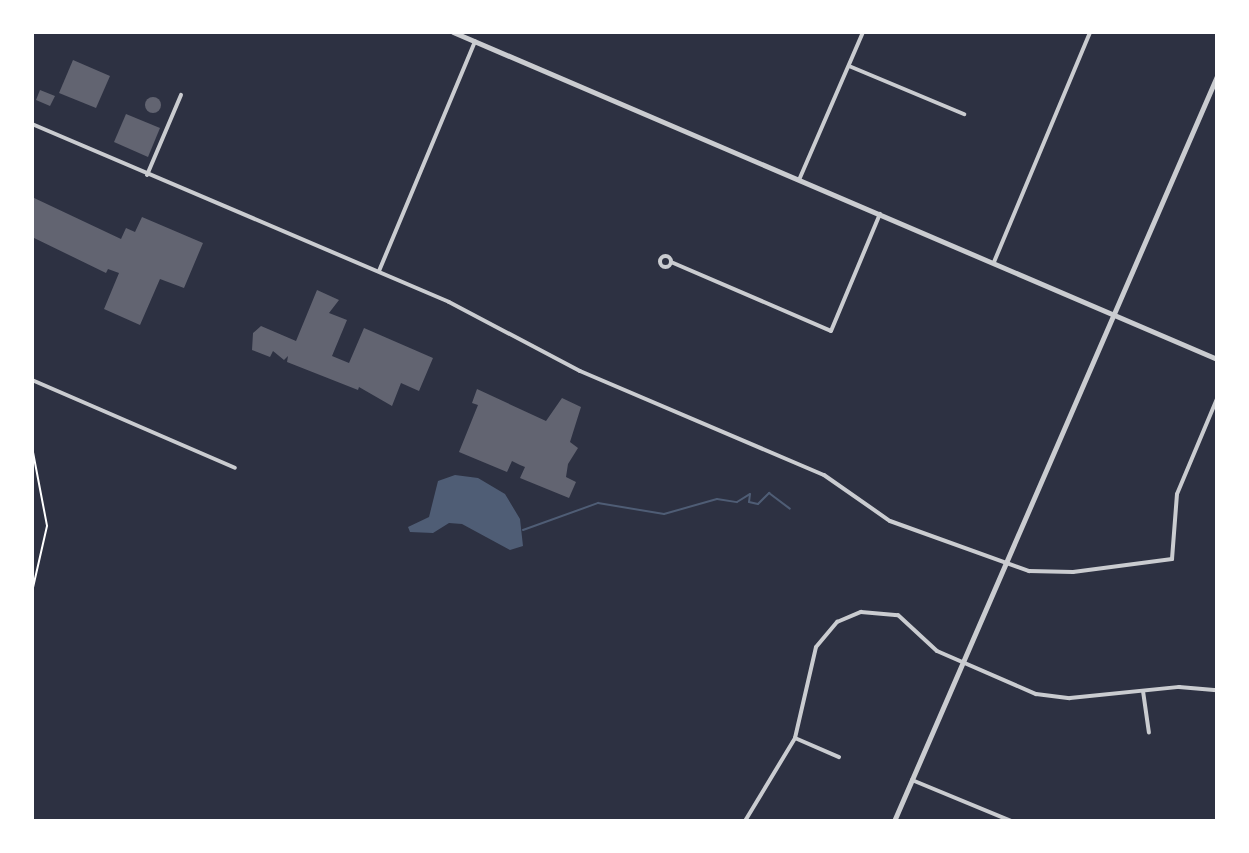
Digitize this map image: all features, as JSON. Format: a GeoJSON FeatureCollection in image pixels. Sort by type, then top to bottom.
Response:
{"type":"FeatureCollection","features":[{"type":"Feature","properties":{"kind":"street"},"geometry":{"type":"LineString","coordinates":[[453,32],[1217,359]]}},
{"type":"Feature","properties":{"kind":"street"},"geometry":{"type":"LineString","coordinates":[[799,180],[863,32]]}},
{"type":"Feature","properties":{"kind":"street"},"geometry":{"type":"LineString","coordinates":[[994,262],[1089,32]]}},
{"type":"Feature","properties":{"kind":"street"},"geometry":{"type":"LineString","coordinates":[[379,271],[475,41]]}},
{"type":"Feature","properties":{"kind":"street"},"geometry":{"type":"LineString","coordinates":[[849,66],[964,114]]}},
{"type":"Feature","properties":{"kind":"street"},"geometry":{"type":"LineString","coordinates":[[894,821],[1110,314],[1217,76]]}},
{"type":"Feature","properties":{"kind":"street"},"geometry":{"type":"LineString","coordinates":[[147,175],[181,95]]}},
{"type":"Feature","properties":{"kind":"street"},"geometry":{"type":"LineString","coordinates":[[32,124],[379,271],[580,371],[824,475],[890,521],[1004,565],[1073,572],[1172,559],[1177,494],[1217,399]]}},
{"type":"Feature","properties":{"kind":"street"},"geometry":{"type":"LineString","coordinates":[[671,262],[831,331],[880,214]]}},
{"type":"Feature","properties":{"kind":"street"},"geometry":{"type":"LineString","coordinates":[[32,380],[235,468]]}},
{"type":"Feature","properties":{"kind":"street"},"geometry":{"type":"LineString","coordinates":[[745,821],[795,738],[816,647],[845,617],[870,610],[898,615],[937,651],[961,664],[1054,698],[1143,691],[1217,690]]}},
{"type":"Feature","properties":{"kind":"street"},"geometry":{"type":"LineString","coordinates":[[1143,691],[1149,733]]}},
{"type":"Feature","properties":{"kind":"street"},"geometry":{"type":"LineString","coordinates":[[795,738],[839,757]]}},
{"type":"Feature","properties":{"kind":"street"},"geometry":{"type":"LineString","coordinates":[[912,780],[1011,821]]}},
{"type":"Feature","properties":{"kind":"path"},"geometry":{"type":"LineString","coordinates":[[32,447],[47,526],[32,592]]}},
{"type":"Feature","properties":{"kind":"water"},"geometry":{"type":"Polygon","coordinates":[[[455,475],[478,478],[505,494],[520,519],[523,546],[510,550],[462,524],[449,523],[433,533],[410,532],[408,527],[429,517],[438,481],[455,475]]]}},
{"type":"Feature","properties":{"kind":"building"},"geometry":{"type":"Polygon","coordinates":[[[73,60],[110,76],[96,108],[59,93],[73,60]]]}},
{"type":"Feature","properties":{"kind":"building"},"geometry":{"type":"Polygon","coordinates":[[[40,90],[55,96],[50,106],[36,100],[40,90]]]}},
{"type":"Feature","properties":{"kind":"building"},"geometry":{"type":"Polygon","coordinates":[[[150,97],[156,97],[161,105],[159,111],[150,113],[145,108],[145,102],[150,97]]]}},
{"type":"Feature","properties":{"kind":"building"},"geometry":{"type":"Polygon","coordinates":[[[126,114],[160,128],[148,157],[114,142],[126,114]]]}},
{"type":"Feature","properties":{"kind":"building"},"geometry":{"type":"Polygon","coordinates":[[[32,197],[121,239],[126,228],[135,232],[142,217],[203,243],[184,288],[160,279],[140,325],[104,309],[119,273],[108,269],[106,273],[32,237],[32,197]]]}},
{"type":"Feature","properties":{"kind":"building"},"geometry":{"type":"Polygon","coordinates":[[[317,290],[339,300],[329,313],[347,320],[332,356],[349,363],[364,328],[433,358],[419,391],[401,383],[392,406],[359,387],[358,390],[287,362],[288,356],[284,360],[273,351],[270,357],[252,350],[253,333],[261,326],[296,341],[317,290]]]}},
{"type":"Feature","properties":{"kind":"building"},"geometry":{"type":"Polygon","coordinates":[[[477,389],[546,421],[562,398],[581,407],[570,442],[578,448],[568,464],[566,477],[576,482],[569,498],[520,478],[525,467],[512,461],[507,472],[459,452],[478,405],[472,403],[477,389]]]}},
{"type":"Feature","properties":{"kind":"waterway"},"geometry":{"type":"LineString","coordinates":[[523,530],[598,503],[664,514],[717,499],[737,502],[750,494],[749,502],[758,504],[769,493],[790,509]]}}]}
